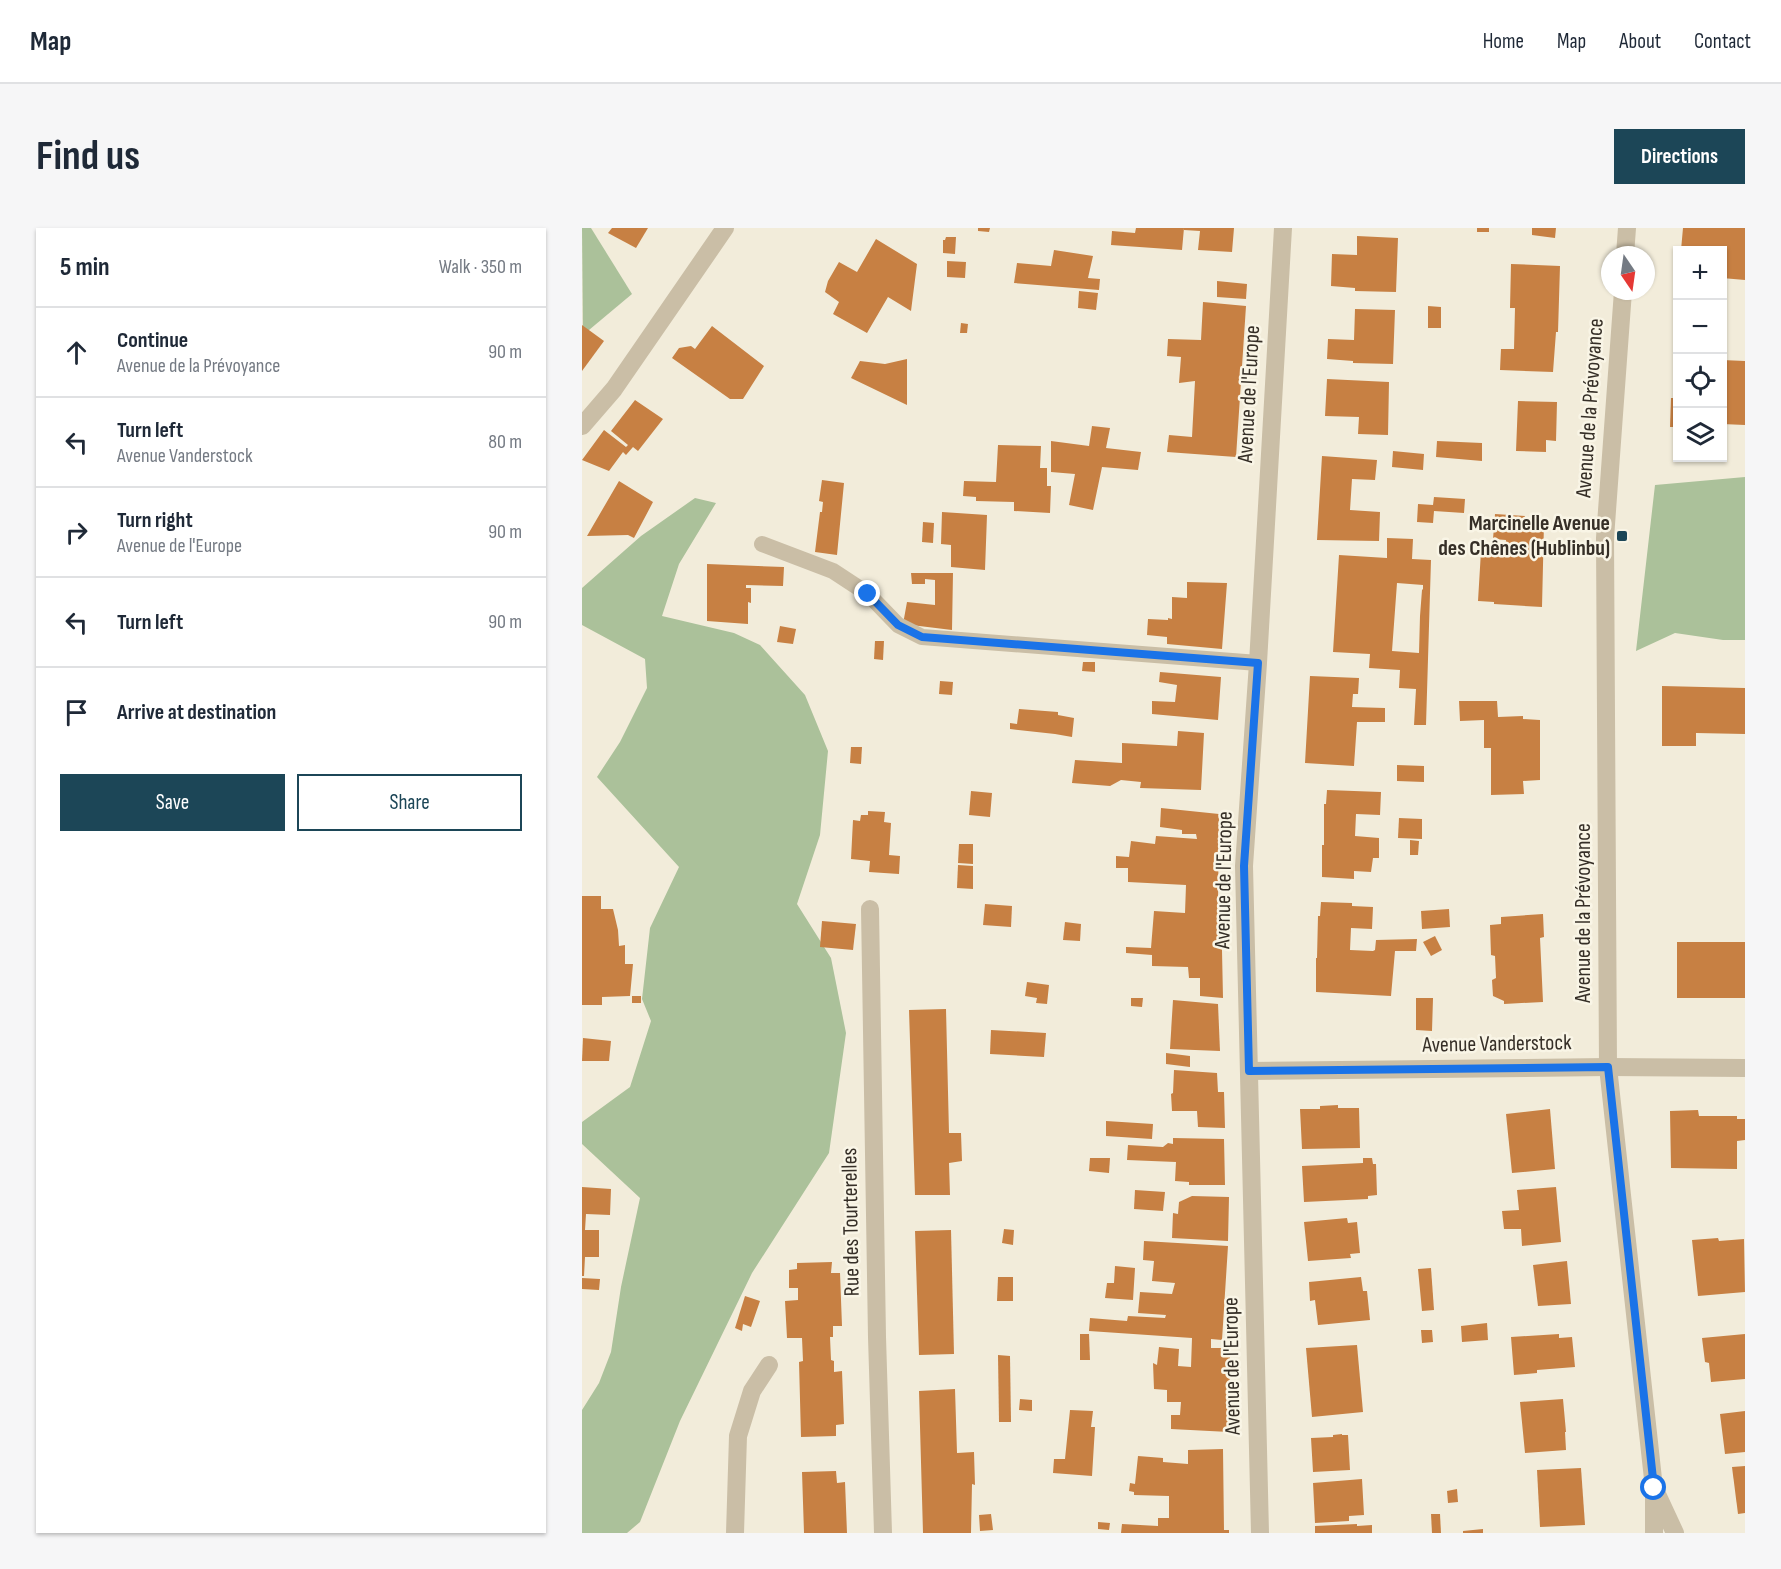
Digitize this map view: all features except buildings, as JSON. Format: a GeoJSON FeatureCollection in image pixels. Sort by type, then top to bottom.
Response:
{"type":"FeatureCollection","features":[{"type":"Feature","properties":{"kind":"street"},"geometry":{"type":"LineString","coordinates":[[582,426],[614,389],[725,228]]}},
{"type":"Feature","properties":{"kind":"street","name":"Avenue de l'Europe"},"geometry":{"type":"LineString","coordinates":[[1260,1533],[1244,866],[1283,228]]}},
{"type":"Feature","properties":{"kind":"street"},"geometry":{"type":"LineString","coordinates":[[1626,246],[1627,228]]}},
{"type":"Feature","properties":{"kind":"street","name":"Avenue de la Prévoyance"},"geometry":{"type":"LineString","coordinates":[[1622,300],[1605,538],[1608,1067],[1654,1488],[1654,1533]]}},
{"type":"Feature","properties":{"kind":"street","name":"Rue des Tourterelles"},"geometry":{"type":"LineString","coordinates":[[870,909],[883,1533]]}},
{"type":"Feature","properties":{"kind":"street","name":"Avenue Vanderstock"},"geometry":{"type":"LineString","coordinates":[[1249,1071],[1608,1067],[1745,1068]]}},
{"type":"Feature","properties":{"kind":"street"},"geometry":{"type":"LineString","coordinates":[[735,1533],[738,1436],[752,1390],[769,1365]]}},
{"type":"Feature","properties":{"kind":"street"},"geometry":{"type":"LineString","coordinates":[[1654,1488],[1675,1533]]}},
{"type":"Feature","properties":{"kind":"lane"},"geometry":{"type":"LineString","coordinates":[[762,544],[833,571],[868,594],[898,625],[922,637],[1258,663]]}},
{"type":"Feature","properties":{"kind":"green space"},"geometry":{"type":"Polygon","coordinates":[[[582,228],[591,228],[632,294],[583,335],[582,228]]]}},
{"type":"Feature","properties":{"kind":"green space"},"geometry":{"type":"Polygon","coordinates":[[[1745,477],[1745,640],[1723,640],[1675,633],[1636,651],[1655,485],[1745,477]]]}},
{"type":"Feature","properties":{"kind":"green space"},"geometry":{"type":"Polygon","coordinates":[[[695,498],[716,503],[679,564],[662,616],[734,633],[760,645],[805,695],[828,751],[820,835],[797,904],[831,958],[846,1033],[829,1153],[752,1273],[680,1421],[640,1522],[627,1533],[582,1533],[582,1410],[599,1383],[611,1352],[621,1287],[640,1198],[582,1144],[582,1122],[630,1087],[651,1021],[642,999],[650,928],[679,867],[597,777],[620,742],[647,688],[645,659],[582,625],[582,588],[641,536],[695,498]]]}},
{"type":"Feature","properties":{"kind":"place","name":"Marcinelle Avenue des Chênes (Hublinbu)"},"geometry":{"type":"Point","coordinates":[1622,536]}},
{"type":"Feature","properties":{"kind":"route"},"geometry":{"type":"LineString","coordinates":[[868,594],[898,625],[922,637],[1258,663],[1244,866],[1249,1071],[1608,1067],[1654,1488]]}}]}
